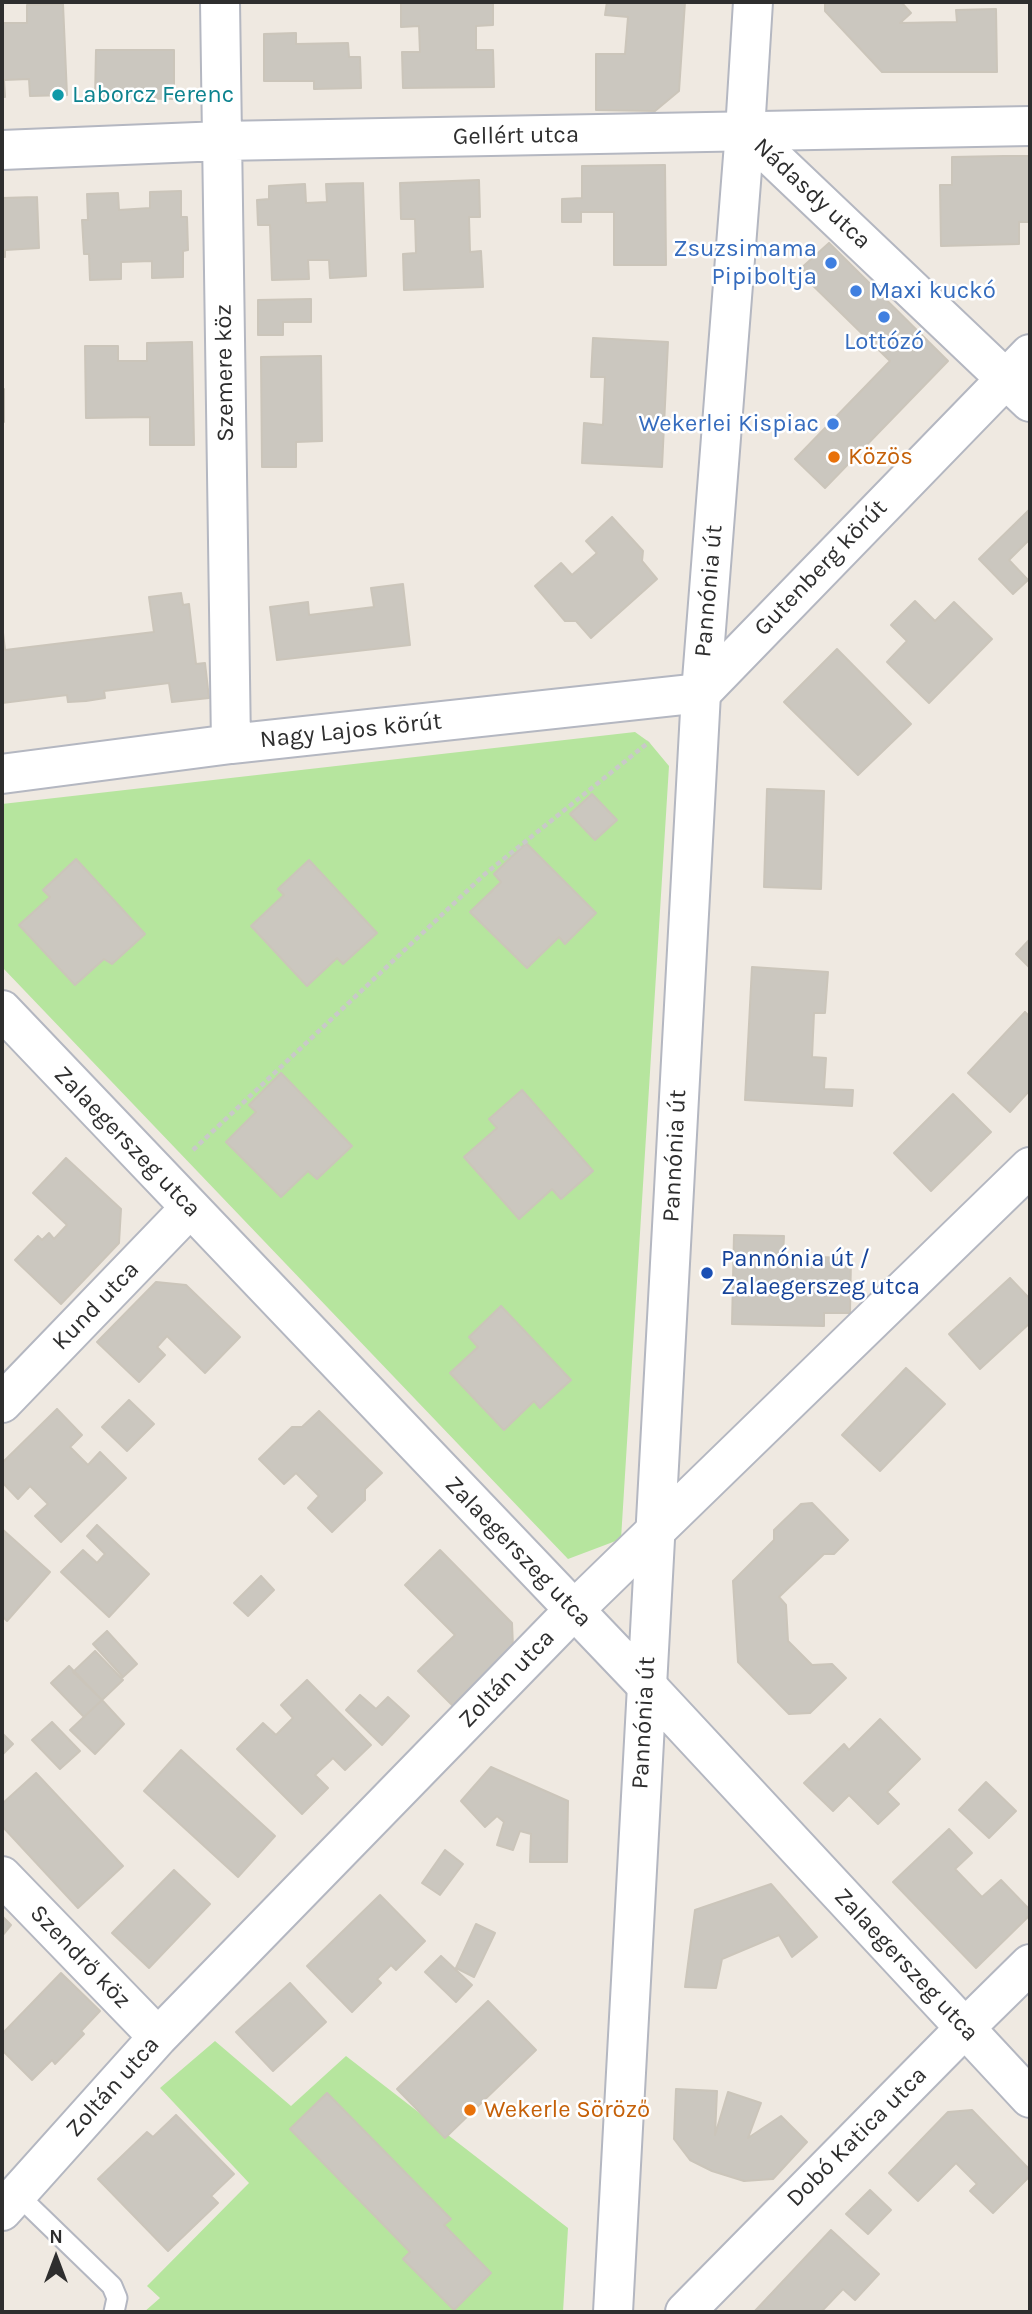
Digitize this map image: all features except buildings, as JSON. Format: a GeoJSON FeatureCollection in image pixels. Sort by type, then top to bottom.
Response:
{"type":"FeatureCollection","features":[{"type":"Feature","properties":{"kind":"street","name":"Szemere köz"},"geometry":{"type":"LineString","coordinates":[[220,2],[231,744]]}},
{"type":"Feature","properties":{"kind":"street","name":"Pannónia út"},"geometry":{"type":"LineString","coordinates":[[613,2312],[701,692],[753,2]]}},
{"type":"Feature","properties":{"kind":"street","name":"Gellért utca"},"geometry":{"type":"LineString","coordinates":[[2,150],[221,141],[1030,126]]}},
{"type":"Feature","properties":{"kind":"street","name":"Nádasdy utca"},"geometry":{"type":"LineString","coordinates":[[745,131],[1022,378]]}},
{"type":"Feature","properties":{"kind":"street","name":"Gutenberg körút"},"geometry":{"type":"LineString","coordinates":[[701,692],[1022,378]]}},
{"type":"Feature","properties":{"kind":"street","name":"Nagy Lajos körút"},"geometry":{"type":"LineString","coordinates":[[2,774],[231,744],[701,692]]}},
{"type":"Feature","properties":{"kind":"street","name":"Zalaegerszeg utca"},"geometry":{"type":"LineString","coordinates":[[2,1010],[647,1686],[1030,2098]]}},
{"type":"Feature","properties":{"kind":"street","name":"Zoltán utca"},"geometry":{"type":"LineString","coordinates":[[9,2202],[158,2037],[574,1610],[654,1531],[1024,1186]]}},
{"type":"Feature","properties":{"kind":"street","name":"Kund utca"},"geometry":{"type":"LineString","coordinates":[[2,1403],[190,1208]]}},
{"type":"Feature","properties":{"kind":"street","name":"Szendrő köz"},"geometry":{"type":"LineString","coordinates":[[2,1876],[158,2037]]}},
{"type":"Feature","properties":{"kind":"street","name":"Dobó Katica utca"},"geometry":{"type":"LineString","coordinates":[[685,2312],[1030,1964]]}},
{"type":"Feature","properties":{"kind":"lane"},"geometry":{"type":"LineString","coordinates":[[9,2202],[112,2286],[117,2298],[114,2312]]}},
{"type":"Feature","properties":{"kind":"path"},"geometry":{"type":"LineString","coordinates":[[193,1150],[485,874],[649,742]]}},
{"type":"Feature","properties":{"kind":"green space"},"geometry":{"type":"Polygon","coordinates":[[[635,732],[649,742],[669,766],[621,1539],[568,1559],[2,967],[2,804],[635,732]]]}},
{"type":"Feature","properties":{"kind":"green space"},"geometry":{"type":"Polygon","coordinates":[[[215,2041],[291,2106],[346,2056],[568,2228],[563,2312],[144,2312],[160,2298],[147,2286],[249,2183],[160,2088],[215,2041]]]}},
{"type":"Feature","properties":{"kind":"place","name":"Laborcz Ferenc"},"geometry":{"type":"Point","coordinates":[58,95]}},
{"type":"Feature","properties":{"kind":"place","name":"Zsuzsimama Pipiboltja"},"geometry":{"type":"Point","coordinates":[831,263]}},
{"type":"Feature","properties":{"kind":"place","name":"Maxi kuckó"},"geometry":{"type":"Point","coordinates":[856,291]}},
{"type":"Feature","properties":{"kind":"place","name":"Lottózó"},"geometry":{"type":"Point","coordinates":[884,317]}},
{"type":"Feature","properties":{"kind":"place","name":"Wekerlei Kispiac"},"geometry":{"type":"Point","coordinates":[833,424]}},
{"type":"Feature","properties":{"kind":"place","name":"Közös"},"geometry":{"type":"Point","coordinates":[834,457]}},
{"type":"Feature","properties":{"kind":"place","name":"Pannónia út / Zalaegerszeg utca"},"geometry":{"type":"Point","coordinates":[707,1273]}},
{"type":"Feature","properties":{"kind":"place","name":"Wekerle Söröző"},"geometry":{"type":"Point","coordinates":[470,2110]}}]}
